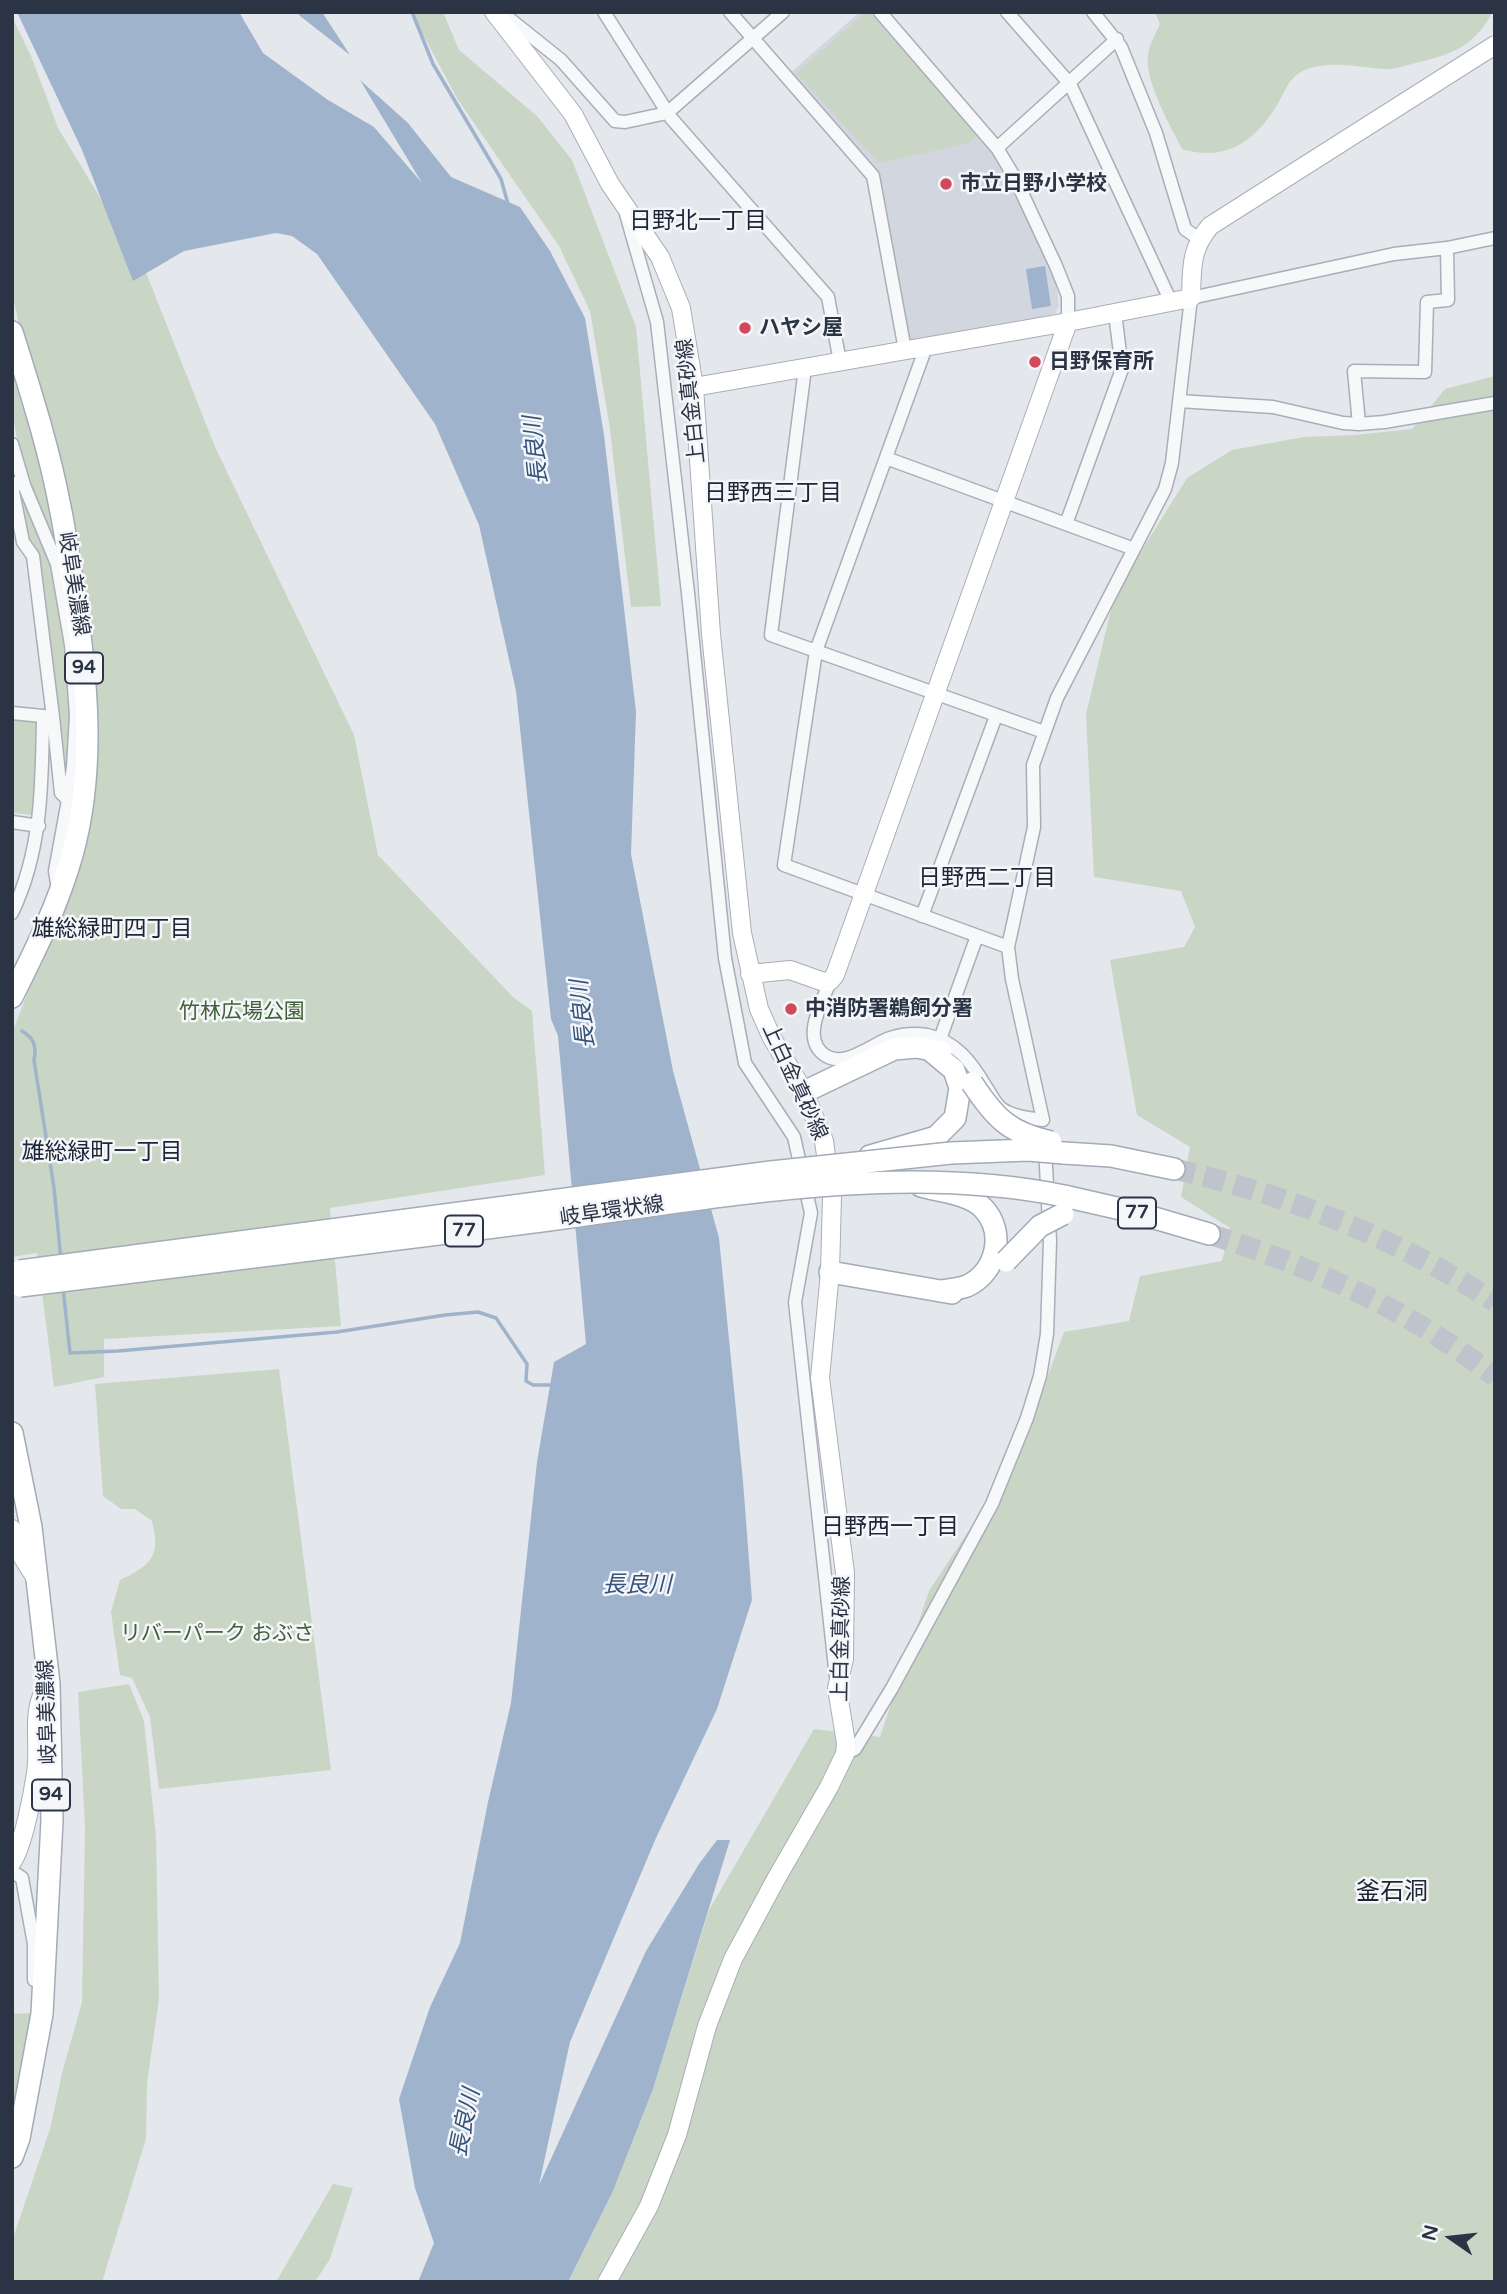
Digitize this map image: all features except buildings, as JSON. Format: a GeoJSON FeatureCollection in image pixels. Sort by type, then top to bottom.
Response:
{"type":"FeatureCollection","features":[{"type":"Feature","properties":{"kind":"main road","name":"上白金真砂線"},"geometry":{"type":"LineString","coordinates":[[495,12],[573,114],[610,184],[660,257],[681,309],[694,387],[711,634],[742,933],[759,1009],[772,1038],[804,1092],[824,1141],[832,1196],[830,1272],[820,1378],[845,1573],[844,1659],[837,1688],[846,1743],[845,1754]]}},
{"type":"Feature","properties":{"kind":"main road"},"geometry":{"type":"LineString","coordinates":[[694,387],[1191,298],[1193,261],[1199,239],[1210,226],[1495,45]]}},
{"type":"Feature","properties":{"kind":"main road"},"geometry":{"type":"LineString","coordinates":[[750,974],[790,970],[824,982],[830,981],[835,975],[1068,322]]}},
{"type":"Feature","properties":{"kind":"main road","name":"岐阜美濃線"},"geometry":{"type":"LineString","coordinates":[[12,332],[37,411],[60,506],[83,648],[87,716],[82,809],[73,854],[59,896],[12,997]]}},
{"type":"Feature","properties":{"kind":"main road","name":"77"},"geometry":{"type":"LineString","coordinates":[[804,1092],[894,1049],[935,1045],[958,1065],[966,1086],[1007,1126],[1063,1149]]}},
{"type":"Feature","properties":{"kind":"main road","name":"77"},"geometry":{"type":"LineString","coordinates":[[838,1164],[936,1137],[955,1118],[966,1086]]}},
{"type":"Feature","properties":{"kind":"main road","name":"岐阜環状線"},"geometry":{"type":"LineString","coordinates":[[16,1279],[838,1164],[991,1151],[1063,1149],[1174,1169]]}},
{"type":"Feature","properties":{"kind":"main road","name":"77"},"geometry":{"type":"LineString","coordinates":[[908,1182],[967,1197],[982,1208],[992,1221],[1000,1259]]}},
{"type":"Feature","properties":{"kind":"main road","name":"岐阜環状線"},"geometry":{"type":"LineString","coordinates":[[16,1279],[364,1244],[775,1190],[908,1182],[982,1185],[1035,1191],[1063,1205],[1135,1212],[1199,1231]]}},
{"type":"Feature","properties":{"kind":"main road"},"geometry":{"type":"LineString","coordinates":[[830,1272],[967,1294],[981,1288],[1000,1259],[1063,1205]]}},
{"type":"Feature","properties":{"kind":"main road","name":"岐阜美濃線"},"geometry":{"type":"LineString","coordinates":[[12,1433],[31,1527],[50,1684],[52,1821],[42,2014],[19,2138],[12,2157]]}},
{"type":"Feature","properties":{"kind":"main road"},"geometry":{"type":"LineString","coordinates":[[12,1529],[23,1558],[38,1583]]}},
{"type":"Feature","properties":{"kind":"main road"},"geometry":{"type":"LineString","coordinates":[[12,1862],[18,1850],[36,1773],[38,1703],[50,1684]]}},
{"type":"Feature","properties":{"kind":"main road"},"geometry":{"type":"LineString","coordinates":[[607,2282],[649,2206],[659,2182],[677,2135],[707,2026],[733,1959],[845,1754]]}},
{"type":"Feature","properties":{"kind":"street"},"geometry":{"type":"LineString","coordinates":[[500,12],[561,60],[615,121],[625,122],[667,113],[783,12]]}},
{"type":"Feature","properties":{"kind":"street"},"geometry":{"type":"LineString","coordinates":[[604,12],[667,113],[828,296],[840,362]]}},
{"type":"Feature","properties":{"kind":"street"},"geometry":{"type":"LineString","coordinates":[[730,12],[873,176],[905,350]]}},
{"type":"Feature","properties":{"kind":"street"},"geometry":{"type":"LineString","coordinates":[[880,12],[997,148],[1016,178],[1068,296],[1068,322]]}},
{"type":"Feature","properties":{"kind":"street"},"geometry":{"type":"LineString","coordinates":[[1007,12],[1070,83],[1171,302]]}},
{"type":"Feature","properties":{"kind":"street"},"geometry":{"type":"LineString","coordinates":[[1093,12],[1117,39],[1156,133],[1185,229],[1199,239]]}},
{"type":"Feature","properties":{"kind":"street"},"geometry":{"type":"LineString","coordinates":[[997,148],[1117,39]]}},
{"type":"Feature","properties":{"kind":"street"},"geometry":{"type":"LineString","coordinates":[[621,198],[657,322],[725,958],[742,1050],[745,1063],[794,1137],[811,1213],[795,1302],[837,1688]]}},
{"type":"Feature","properties":{"kind":"street"},"geometry":{"type":"LineString","coordinates":[[845,1754],[855,1748],[899,1676],[992,1504],[1027,1418],[1040,1376],[1047,1334],[1050,1241],[1043,1120],[1012,979],[1008,947],[1034,827],[1033,765],[1057,698],[1165,489],[1172,463],[1191,298],[1394,254],[1447,248],[1495,238]]}},
{"type":"Feature","properties":{"kind":"street"},"geometry":{"type":"LineString","coordinates":[[1359,424],[1354,371],[1425,372],[1427,302],[1448,300],[1447,248]]}},
{"type":"Feature","properties":{"kind":"street"},"geometry":{"type":"LineString","coordinates":[[1066,524],[1122,369],[1115,313]]}},
{"type":"Feature","properties":{"kind":"street"},"geometry":{"type":"LineString","coordinates":[[926,347],[816,651],[784,865],[1008,947]]}},
{"type":"Feature","properties":{"kind":"street"},"geometry":{"type":"LineString","coordinates":[[805,368],[771,635],[1044,732]]}},
{"type":"Feature","properties":{"kind":"street"},"geometry":{"type":"LineString","coordinates":[[1179,401],[1273,407],[1343,423],[1359,424],[1495,403]]}},
{"type":"Feature","properties":{"kind":"street"},"geometry":{"type":"LineString","coordinates":[[12,444],[23,541],[33,556],[48,717],[61,793],[68,800]]}},
{"type":"Feature","properties":{"kind":"street"},"geometry":{"type":"LineString","coordinates":[[886,458],[1134,549]]}},
{"type":"Feature","properties":{"kind":"street"},"geometry":{"type":"LineString","coordinates":[[16,485],[57,564],[71,645],[76,716],[73,767],[55,871],[59,896]]}},
{"type":"Feature","properties":{"kind":"street"},"geometry":{"type":"LineString","coordinates":[[12,713],[48,717]]}},
{"type":"Feature","properties":{"kind":"street"},"geometry":{"type":"LineString","coordinates":[[922,916],[996,716]]}},
{"type":"Feature","properties":{"kind":"street"},"geometry":{"type":"LineString","coordinates":[[12,913],[26,876],[39,826],[48,717]]}},
{"type":"Feature","properties":{"kind":"street"},"geometry":{"type":"LineString","coordinates":[[12,822],[39,826]]}},
{"type":"Feature","properties":{"kind":"street"},"geometry":{"type":"LineString","coordinates":[[935,1045],[977,936]]}},
{"type":"Feature","properties":{"kind":"street"},"geometry":{"type":"LineString","coordinates":[[830,981],[812,1033],[815,1045],[823,1055],[837,1060],[850,1057],[889,1038],[908,1034],[966,1057],[999,1107],[1012,1114],[1043,1120]]}},
{"type":"Feature","properties":{"kind":"street"},"geometry":{"type":"LineString","coordinates":[[12,1871],[22,1878],[34,1944],[34,2000],[42,2014]]}},
{"type":"Feature","properties":{"kind":"shaded area","name":"市立日野小学校"},"geometry":{"type":"Polygon","coordinates":[[[860,12],[876,12],[991,146],[1019,194],[1056,282],[1059,306],[1055,314],[912,342],[908,339],[878,173],[790,73],[860,12]]]}},
{"type":"Feature","properties":{"kind":"green space"},"geometry":{"type":"Polygon","coordinates":[[[411,12],[443,12],[459,50],[537,116],[572,160],[636,327],[661,606],[631,607],[609,422],[590,311],[559,246],[458,100],[411,12]]]}},
{"type":"Feature","properties":{"kind":"green space"},"geometry":{"type":"Polygon","coordinates":[[[869,12],[977,135],[969,143],[879,163],[796,73],[869,12]]]}},
{"type":"Feature","properties":{"kind":"green space"},"geometry":{"type":"Polygon","coordinates":[[[1155,12],[1493,12],[1469,41],[1441,56],[1392,69],[1329,65],[1303,71],[1292,79],[1258,131],[1236,146],[1211,153],[1182,149],[1154,90],[1148,55],[1160,24],[1155,12]]]}},
{"type":"Feature","properties":{"kind":"green space","name":"竹林広場公園"},"geometry":{"type":"Polygon","coordinates":[[[12,17],[31,56],[58,128],[147,275],[215,447],[354,735],[378,855],[513,997],[532,1011],[545,1175],[330,1208],[341,1326],[104,1339],[104,1377],[54,1387],[37,1253],[12,1257],[12,1033],[70,884],[95,793],[90,654],[12,292],[12,17]]]}},
{"type":"Feature","properties":{"kind":"green space"},"geometry":{"type":"Polygon","coordinates":[[[12,372],[53,506],[76,648],[66,769],[29,542],[15,479],[25,467],[14,420],[12,372]]]}},
{"type":"Feature","properties":{"kind":"green space"},"geometry":{"type":"Polygon","coordinates":[[[1495,376],[1495,2282],[568,2282],[613,2191],[653,2089],[709,1910],[814,1729],[880,1737],[929,1591],[1018,1456],[1064,1332],[1129,1321],[1140,1276],[1222,1261],[1230,1228],[1181,1197],[1190,1147],[1137,1115],[1110,960],[1184,947],[1195,927],[1181,891],[1094,877],[1086,714],[1115,593],[1187,478],[1232,450],[1304,437],[1412,429],[1445,389],[1495,376]]]}},
{"type":"Feature","properties":{"kind":"green space"},"geometry":{"type":"Polygon","coordinates":[[[12,718],[38,721],[34,815],[12,813],[12,718]]]}},
{"type":"Feature","properties":{"kind":"green space","name":"リバーパーク おぶさ"},"geometry":{"type":"Polygon","coordinates":[[[279,1369],[331,1770],[159,1789],[150,1717],[132,1678],[120,1675],[111,1612],[120,1580],[139,1570],[151,1558],[154,1552],[154,1533],[152,1521],[135,1509],[121,1509],[103,1496],[95,1384],[279,1369]]]}},
{"type":"Feature","properties":{"kind":"green space"},"geometry":{"type":"Polygon","coordinates":[[[129,1684],[144,1721],[156,1837],[159,1999],[147,2083],[146,2139],[102,2282],[12,2282],[12,2241],[50,2129],[82,2002],[85,1827],[78,1692],[129,1684]]]}},
{"type":"Feature","properties":{"kind":"green space"},"geometry":{"type":"Polygon","coordinates":[[[31,2013],[30,2049],[12,2121],[12,2014],[31,2013]]]}},
{"type":"Feature","properties":{"kind":"green space"},"geometry":{"type":"Polygon","coordinates":[[[333,2184],[353,2188],[330,2259],[315,2282],[276,2282],[333,2184]]]}},
{"type":"Feature","properties":{"kind":"water","name":"長良川"},"geometry":{"type":"Polygon","coordinates":[[[17,12],[239,12],[263,53],[328,100],[374,127],[422,183],[360,80],[408,123],[451,177],[520,207],[550,251],[585,318],[604,435],[636,712],[631,854],[673,1071],[719,1238],[752,1600],[717,1709],[656,1838],[570,2042],[539,2185],[646,1951],[699,1864],[717,1840],[730,1840],[653,2089],[613,2191],[568,2282],[418,2282],[434,2243],[415,2188],[399,2099],[430,2007],[460,1943],[511,1703],[537,1462],[554,1362],[586,1344],[558,1036],[551,1019],[516,691],[479,525],[435,424],[317,254],[292,236],[276,233],[184,251],[133,281],[82,150],[17,12]]]}},
{"type":"Feature","properties":{"kind":"water"},"geometry":{"type":"Polygon","coordinates":[[[297,12],[322,12],[350,55],[300,16],[297,12]]]}},
{"type":"Feature","properties":{"kind":"water"},"geometry":{"type":"Polygon","coordinates":[[[1045,266],[1051,306],[1032,309],[1026,269],[1045,266]]]}},
{"type":"Feature","properties":{"kind":"waterway"},"geometry":{"type":"LineString","coordinates":[[412,12],[433,64],[501,179],[508,204]]}},
{"type":"Feature","properties":{"kind":"waterway"},"geometry":{"type":"LineString","coordinates":[[22,1031],[35,1047],[34,1060],[54,1188],[61,1260]]}},
{"type":"Feature","properties":{"kind":"waterway"},"geometry":{"type":"LineString","coordinates":[[63,1288],[70,1353],[337,1332],[478,1312],[496,1318],[527,1364],[526,1381],[533,1385],[554,1385]]}},
{"type":"Feature","properties":{"kind":"tunnel"},"geometry":{"type":"LineString","coordinates":[[1174,1169],[1259,1192],[1340,1221],[1419,1258],[1495,1302]]}},
{"type":"Feature","properties":{"kind":"tunnel"},"geometry":{"type":"LineString","coordinates":[[1209,1234],[1284,1260],[1358,1292],[1429,1331],[1495,1377]]}},
{"type":"Feature","properties":{"kind":"place","name":"市立日野小学校"},"geometry":{"type":"Point","coordinates":[946,184]}},
{"type":"Feature","properties":{"kind":"place","name":"ハヤシ屋"},"geometry":{"type":"Point","coordinates":[745,328]}},
{"type":"Feature","properties":{"kind":"place","name":"日野保育所"},"geometry":{"type":"Point","coordinates":[1035,362]}},
{"type":"Feature","properties":{"kind":"place","name":"中消防署鵜飼分署"},"geometry":{"type":"Point","coordinates":[791,1009]}},
{"type":"Feature","properties":{"kind":"district","name":"日野北一丁目"},"geometry":{"type":"Point","coordinates":[698,222]}},
{"type":"Feature","properties":{"kind":"district","name":"日野西三丁目"},"geometry":{"type":"Point","coordinates":[773,494]}},
{"type":"Feature","properties":{"kind":"district","name":"日野西二丁目"},"geometry":{"type":"Point","coordinates":[987,879]}},
{"type":"Feature","properties":{"kind":"district","name":"雄総緑町四丁目"},"geometry":{"type":"Point","coordinates":[112,930]}},
{"type":"Feature","properties":{"kind":"district","name":"雄総緑町一丁目"},"geometry":{"type":"Point","coordinates":[102,1153]}},
{"type":"Feature","properties":{"kind":"district","name":"日野西一丁目"},"geometry":{"type":"Point","coordinates":[890,1528]}},
{"type":"Feature","properties":{"kind":"district","name":"釜石洞"},"geometry":{"type":"Point","coordinates":[1392,1893]}}]}
